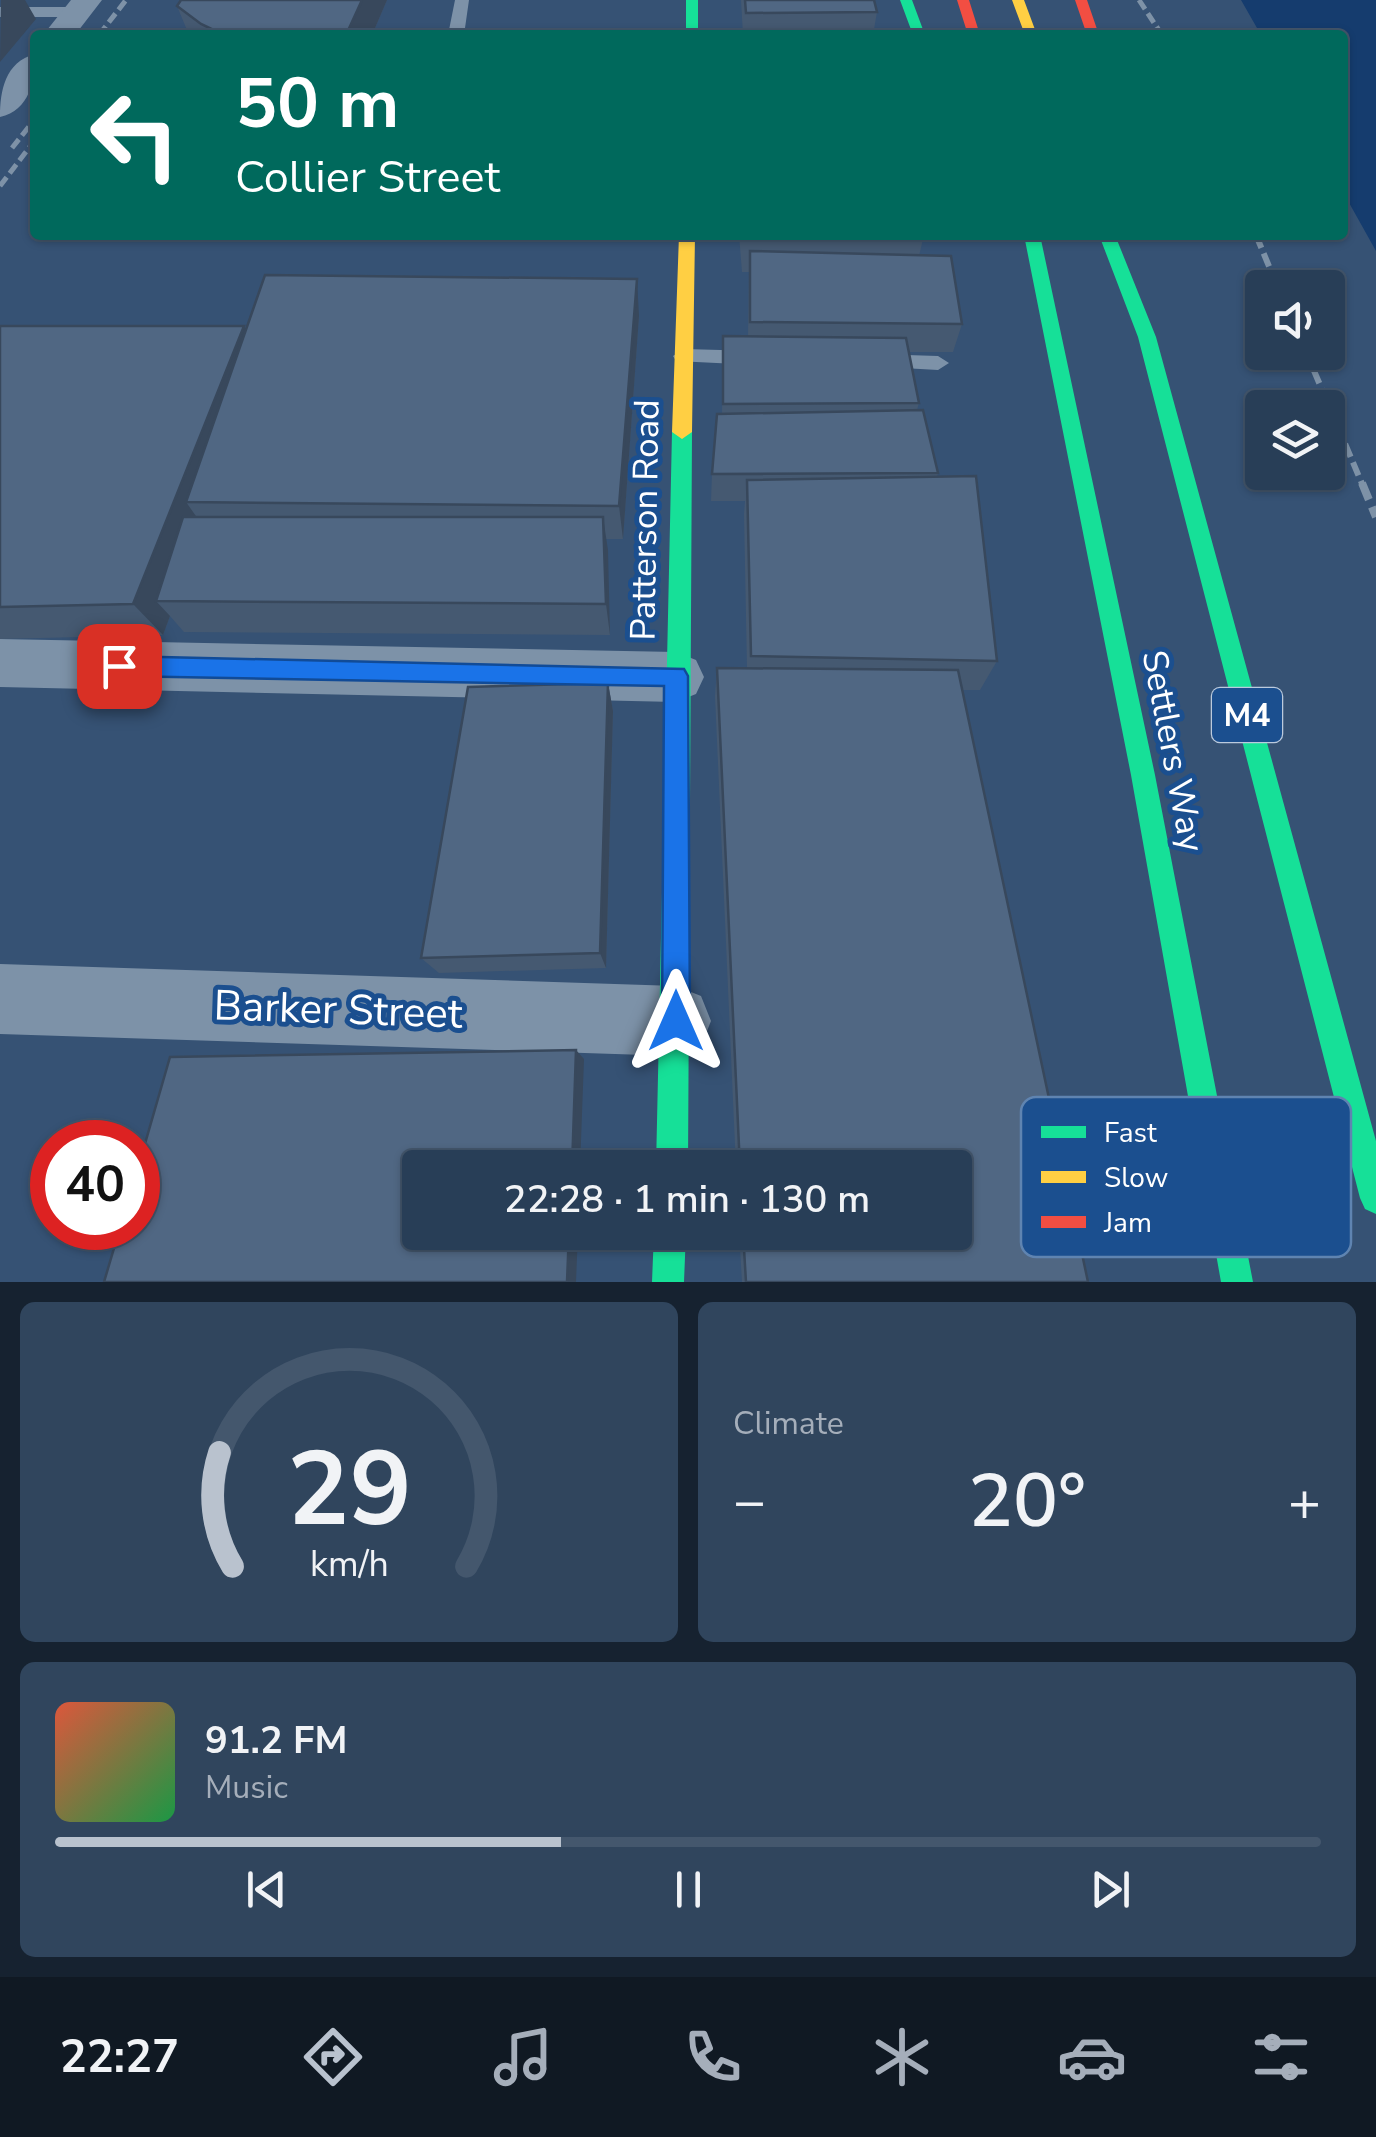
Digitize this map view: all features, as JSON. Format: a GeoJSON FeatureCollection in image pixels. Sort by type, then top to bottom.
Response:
{"type":"FeatureCollection","features":[{"type":"Feature","properties":{"kind":"main road"},"geometry":{"type":"LineString","coordinates":[[692,0],[692,30]]}},
{"type":"Feature","properties":{"kind":"main road"},"geometry":{"type":"LineString","coordinates":[[906,0],[916,30]]}},
{"type":"Feature","properties":{"kind":"main road"},"geometry":{"type":"LineString","coordinates":[[964,0],[973,30]]}},
{"type":"Feature","properties":{"kind":"main road"},"geometry":{"type":"LineString","coordinates":[[1018,0],[1029,30]]}},
{"type":"Feature","properties":{"kind":"main road"},"geometry":{"type":"LineString","coordinates":[[1081,0],[1091,30]]}},
{"type":"Feature","properties":{"kind":"main road","name":"Patterson Road"},"geometry":{"type":"LineString","coordinates":[[672,1150],[676,676],[687,240]]}},
{"type":"Feature","properties":{"kind":"main road","name":"Settlers Way"},"geometry":{"type":"LineString","coordinates":[[1033,240],[1143,775],[1203,1097]]}},
{"type":"Feature","properties":{"kind":"main road","name":"M4"},"geometry":{"type":"LineString","coordinates":[[1110,240],[1147,338],[1349,1097]]}},
{"type":"Feature","properties":{"kind":"main road"},"geometry":{"type":"LineString","coordinates":[[1145,269],[1147,338]]}},
{"type":"Feature","properties":{"kind":"main road"},"geometry":{"type":"LineString","coordinates":[[1024,308],[1068,418]]}},
{"type":"Feature","properties":{"kind":"main road","name":"M4"},"geometry":{"type":"LineString","coordinates":[[1351,1104],[1376,1198]]}},
{"type":"Feature","properties":{"kind":"main road"},"geometry":{"type":"LineString","coordinates":[[668,1282],[669,1250]]}},
{"type":"Feature","properties":{"kind":"main road","name":"Settlers Way"},"geometry":{"type":"LineString","coordinates":[[1232,1257],[1237,1282]]}},
{"type":"Feature","properties":{"kind":"street"},"geometry":{"type":"LineString","coordinates":[[0,106],[30,70]]}},
{"type":"Feature","properties":{"kind":"street"},"geometry":{"type":"LineString","coordinates":[[0,663],[676,676]]}},
{"type":"Feature","properties":{"kind":"street","name":"Barker Street"},"geometry":{"type":"LineString","coordinates":[[0,999],[676,1021]]}},
{"type":"Feature","properties":{"kind":"lane"},"geometry":{"type":"LineString","coordinates":[[457,30],[462,0]]}},
{"type":"Feature","properties":{"kind":"lane"},"geometry":{"type":"LineString","coordinates":[[0,12],[74,16]]}},
{"type":"Feature","properties":{"kind":"lane"},"geometry":{"type":"LineString","coordinates":[[684,356],[782,358]]}},
{"type":"Feature","properties":{"kind":"lane"},"geometry":{"type":"LineString","coordinates":[[860,360],[938,363]]}},
{"type":"Feature","properties":{"kind":"water"},"geometry":{"type":"Polygon","coordinates":[[[1241,0],[1376,0],[1376,251],[1348,201],[1348,30],[1258,30],[1241,0]]]}},
{"type":"Feature","properties":{"kind":"building"},"geometry":{"type":"Polygon","coordinates":[[[181,0],[362,0],[348,30],[214,30],[177,6],[181,0]]]}},
{"type":"Feature","properties":{"kind":"building"},"geometry":{"type":"Polygon","coordinates":[[[745,0],[874,0],[877,12],[746,13],[745,0]]]}},
{"type":"Feature","properties":{"kind":"building"},"geometry":{"type":"Polygon","coordinates":[[[750,251],[951,256],[962,324],[750,322],[750,251]]]}},
{"type":"Feature","properties":{"kind":"building"},"geometry":{"type":"Polygon","coordinates":[[[265,275],[637,279],[619,506],[186,502],[265,275]]]}},
{"type":"Feature","properties":{"kind":"building"},"geometry":{"type":"Polygon","coordinates":[[[0,326],[244,326],[133,604],[0,607],[0,326]]]}},
{"type":"Feature","properties":{"kind":"building"},"geometry":{"type":"Polygon","coordinates":[[[723,336],[906,338],[919,403],[723,404],[723,336]]]}},
{"type":"Feature","properties":{"kind":"building"},"geometry":{"type":"Polygon","coordinates":[[[923,410],[938,473],[712,474],[717,414],[923,410]]]}},
{"type":"Feature","properties":{"kind":"building"},"geometry":{"type":"Polygon","coordinates":[[[976,476],[997,661],[751,656],[747,480],[976,476]]]}},
{"type":"Feature","properties":{"kind":"building"},"geometry":{"type":"Polygon","coordinates":[[[183,517],[603,517],[606,604],[156,601],[183,517]]]}},
{"type":"Feature","properties":{"kind":"building"},"geometry":{"type":"Polygon","coordinates":[[[717,668],[958,670],[1049,1097],[1021,1097],[1021,1257],[1083,1257],[1088,1282],[746,1282],[744,1250],[972,1250],[972,1150],[739,1150],[717,668]]]}},
{"type":"Feature","properties":{"kind":"building"},"geometry":{"type":"Polygon","coordinates":[[[608,683],[600,953],[421,958],[468,687],[608,683]]]}},
{"type":"Feature","properties":{"kind":"building"},"geometry":{"type":"Polygon","coordinates":[[[576,1050],[573,1150],[402,1150],[402,1250],[568,1250],[567,1282],[104,1282],[113,1250],[160,1250],[160,1120],[152,1120],[170,1057],[576,1050]]]}},
{"type":"Feature","properties":{"kind":"railway"},"geometry":{"type":"LineString","coordinates":[[103,30],[126,0]]}},
{"type":"Feature","properties":{"kind":"railway"},"geometry":{"type":"LineString","coordinates":[[1139,0],[1159,30]]}},
{"type":"Feature","properties":{"kind":"railway"},"geometry":{"type":"LineString","coordinates":[[12,148],[30,125]]}},
{"type":"Feature","properties":{"kind":"railway"},"geometry":{"type":"LineString","coordinates":[[0,186],[30,147]]}},
{"type":"Feature","properties":{"kind":"railway"},"geometry":{"type":"LineString","coordinates":[[1258,240],[1271,270]]}},
{"type":"Feature","properties":{"kind":"railway"},"geometry":{"type":"LineString","coordinates":[[1314,370],[1363,486]]}},
{"type":"Feature","properties":{"kind":"railway"},"geometry":{"type":"LineString","coordinates":[[1362,483],[1376,517]]}},
{"type":"Feature","properties":{"kind":"traffic: fast"},"geometry":{"type":"LineString","coordinates":[[692,0],[692,30]]}},
{"type":"Feature","properties":{"kind":"traffic: fast"},"geometry":{"type":"LineString","coordinates":[[906,0],[917,30]]}},
{"type":"Feature","properties":{"kind":"traffic: fast"},"geometry":{"type":"LineString","coordinates":[[1033,240],[1143,775],[1203,1097]]}},
{"type":"Feature","properties":{"kind":"traffic: fast"},"geometry":{"type":"LineString","coordinates":[[1109,240],[1147,337],[1349,1097]]}},
{"type":"Feature","properties":{"kind":"traffic: fast"},"geometry":{"type":"LineString","coordinates":[[672,1150],[682,432]]}},
{"type":"Feature","properties":{"kind":"traffic: fast"},"geometry":{"type":"LineString","coordinates":[[1351,1104],[1376,1198]]}},
{"type":"Feature","properties":{"kind":"traffic: fast"},"geometry":{"type":"LineString","coordinates":[[668,1282],[669,1250]]}},
{"type":"Feature","properties":{"kind":"traffic: fast"},"geometry":{"type":"LineString","coordinates":[[1232,1257],[1237,1282]]}},
{"type":"Feature","properties":{"kind":"traffic: slow"},"geometry":{"type":"LineString","coordinates":[[1018,0],[1029,30]]}},
{"type":"Feature","properties":{"kind":"traffic: slow"},"geometry":{"type":"LineString","coordinates":[[682,432],[687,240]]}},
{"type":"Feature","properties":{"kind":"traffic: jam"},"geometry":{"type":"LineString","coordinates":[[963,0],[972,30]]}},
{"type":"Feature","properties":{"kind":"traffic: jam"},"geometry":{"type":"LineString","coordinates":[[1081,0],[1091,30]]}},
{"type":"Feature","properties":{"kind":"route"},"geometry":{"type":"LineString","coordinates":[[119,666],[676,676],[676,1021]]}}]}
